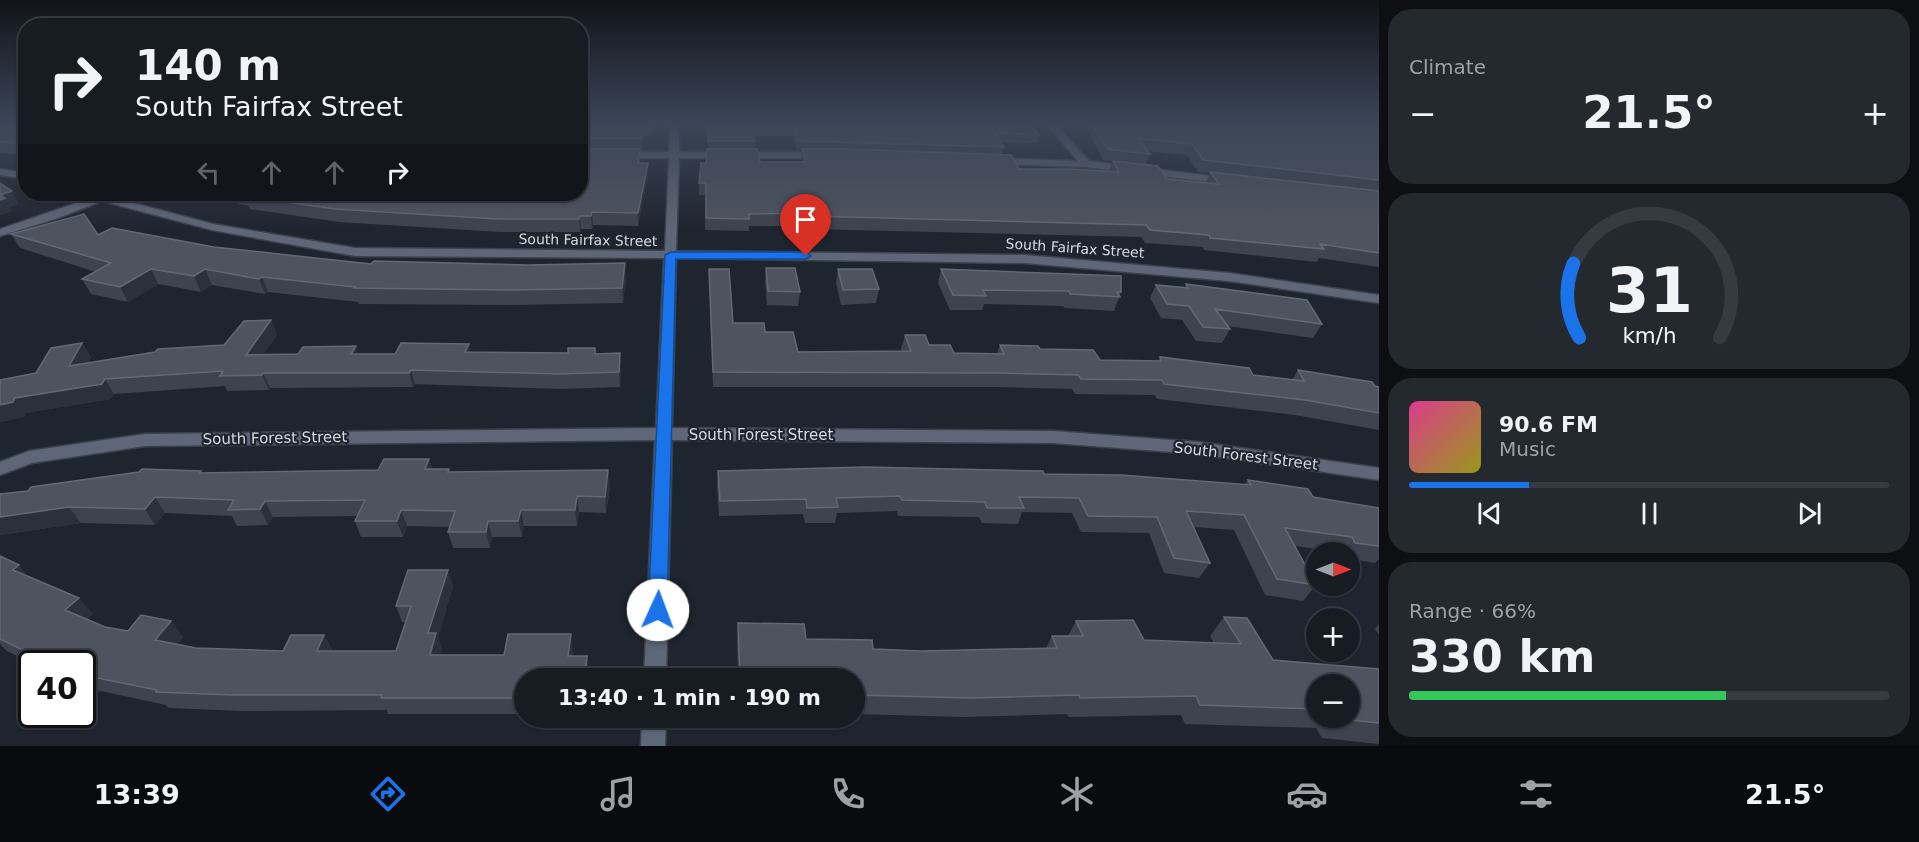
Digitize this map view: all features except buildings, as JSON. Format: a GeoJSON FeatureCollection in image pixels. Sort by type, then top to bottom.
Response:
{"type":"FeatureCollection","features":[{"type":"Feature","properties":{"kind":"street"},"geometry":{"type":"LineString","coordinates":[[655,668],[674,160]]}},
{"type":"Feature","properties":{"kind":"street"},"geometry":{"type":"LineString","coordinates":[[980,160],[1086,164],[1238,182]]}},
{"type":"Feature","properties":{"kind":"street"},"geometry":{"type":"LineString","coordinates":[[1082,160],[1086,164]]}},
{"type":"Feature","properties":{"kind":"street"},"geometry":{"type":"LineString","coordinates":[[0,172],[18,175]]}},
{"type":"Feature","properties":{"kind":"street"},"geometry":{"type":"LineString","coordinates":[[0,233],[62,213],[85,201]]}},
{"type":"Feature","properties":{"kind":"street","name":"South Fairfax Street"},"geometry":{"type":"LineString","coordinates":[[118,201],[212,227],[355,252],[915,256],[1068,262],[1229,277],[1379,299]]}},
{"type":"Feature","properties":{"kind":"street","name":"South Forest Street"},"geometry":{"type":"LineString","coordinates":[[0,469],[29,457],[145,440],[663,435],[1053,437],[1198,448],[1379,474]]}},
{"type":"Feature","properties":{"kind":"street"},"geometry":{"type":"LineString","coordinates":[[653,746],[654,728]]}},
{"type":"Feature","properties":{"kind":"route"},"geometry":{"type":"LineString","coordinates":[[658,610],[671,255],[806,256]]}}]}
